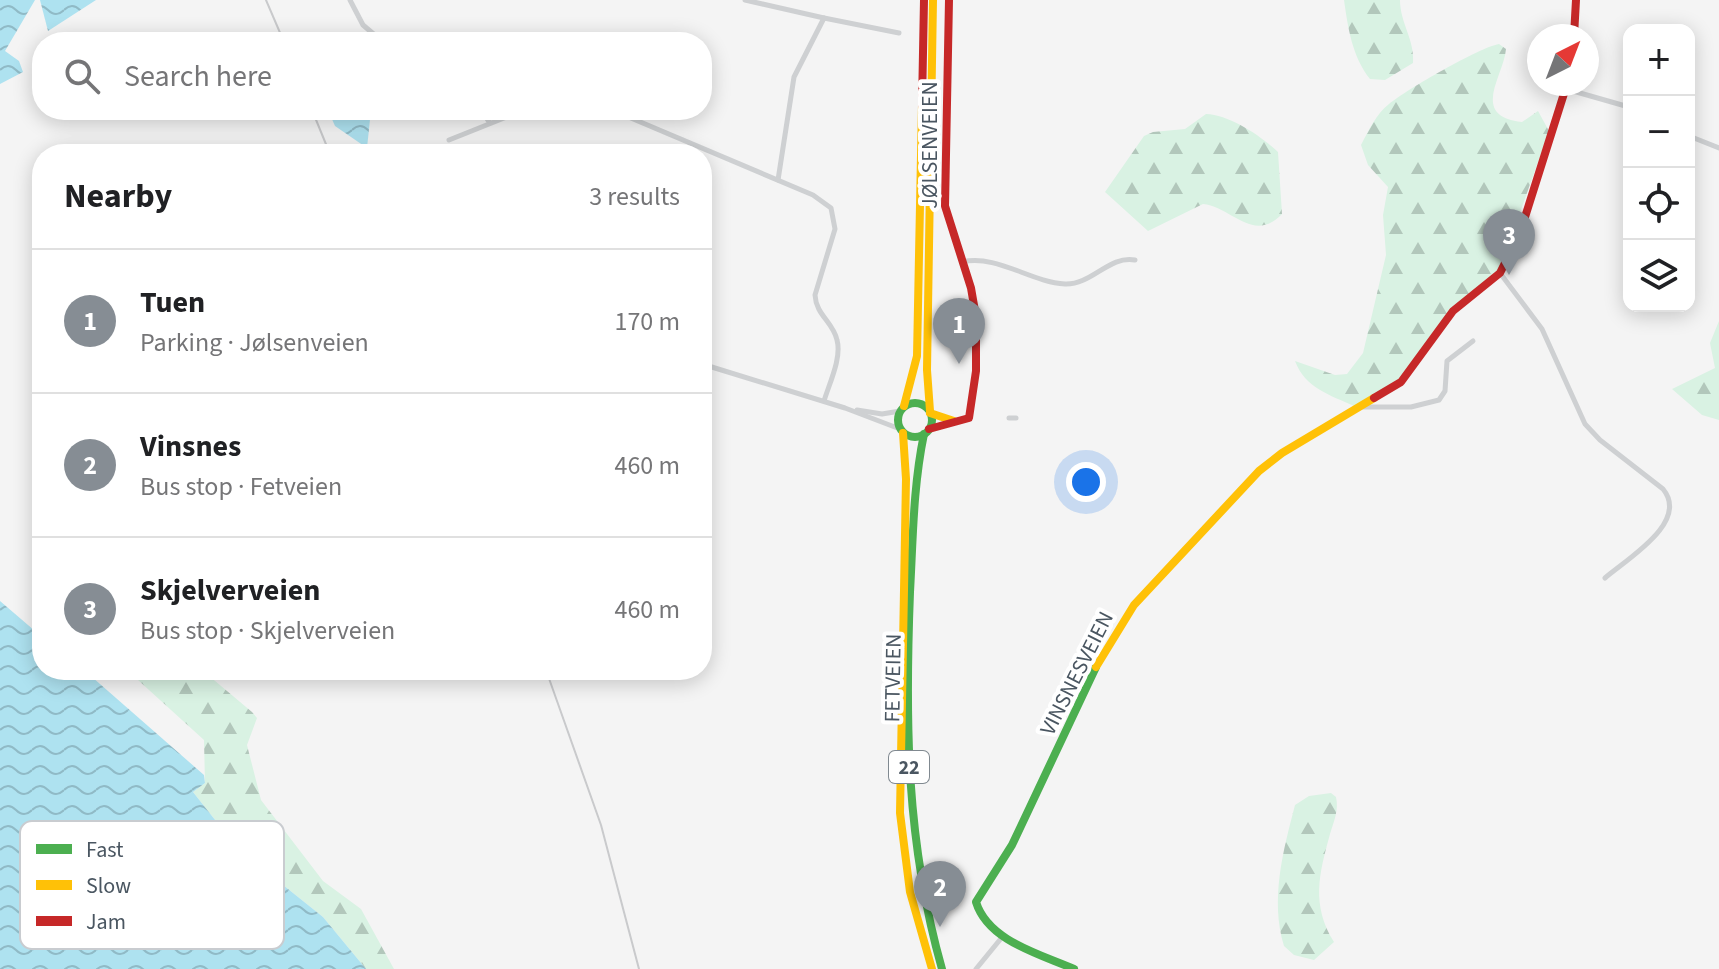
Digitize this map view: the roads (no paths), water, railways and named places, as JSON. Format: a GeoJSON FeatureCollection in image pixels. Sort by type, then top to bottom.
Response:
{"type":"FeatureCollection","features":[{"type":"Feature","properties":{"kind":"main road","name":"22"},"geometry":{"type":"LineString","coordinates":[[902,431],[902,409],[912,385],[917,356],[924,0]]}},
{"type":"Feature","properties":{"kind":"main road","name":"22"},"geometry":{"type":"LineString","coordinates":[[926,431],[930,412],[926,378],[933,0]]}},
{"type":"Feature","properties":{"kind":"main road","name":"JØLSENVEIEN"},"geometry":{"type":"LineString","coordinates":[[949,0],[945,206],[976,314],[971,411],[968,419],[959,422]]}},
{"type":"Feature","properties":{"kind":"main road"},"geometry":{"type":"LineString","coordinates":[[1575,24],[1576,0]]}},
{"type":"Feature","properties":{"kind":"main road","name":"VINSNESVEIEN"},"geometry":{"type":"LineString","coordinates":[[1003,935],[982,922],[977,912],[977,898],[1012,845],[1093,672],[1123,619],[1184,548],[1266,465],[1401,382],[1453,311],[1500,273],[1520,233],[1564,96]]}},
{"type":"Feature","properties":{"kind":"main road"},"geometry":{"type":"LineString","coordinates":[[902,409],[918,403],[930,412],[959,422]]}},
{"type":"Feature","properties":{"kind":"main road"},"geometry":{"type":"LineString","coordinates":[[902,431],[914,437],[959,422]]}},
{"type":"Feature","properties":{"kind":"main road","name":"FETVEIEN"},"geometry":{"type":"LineString","coordinates":[[902,431],[906,479],[900,813],[910,892],[932,969]]}},
{"type":"Feature","properties":{"kind":"main road","name":"FETVEIEN"},"geometry":{"type":"LineString","coordinates":[[926,431],[915,479],[909,813],[920,890],[942,969]]}},
{"type":"Feature","properties":{"kind":"main road"},"geometry":{"type":"LineString","coordinates":[[1003,935],[1074,969]]}},
{"type":"Feature","properties":{"kind":"street"},"geometry":{"type":"LineString","coordinates":[[350,0],[363,25],[371,32]]}},
{"type":"Feature","properties":{"kind":"street"},"geometry":{"type":"LineString","coordinates":[[745,0],[899,33]]}},
{"type":"Feature","properties":{"kind":"street"},"geometry":{"type":"LineString","coordinates":[[778,180],[794,77],[824,18]]}},
{"type":"Feature","properties":{"kind":"street"},"geometry":{"type":"LineString","coordinates":[[1597,96],[1623,105]]}},
{"type":"Feature","properties":{"kind":"street"},"geometry":{"type":"LineString","coordinates":[[449,140],[498,120]]}},
{"type":"Feature","properties":{"kind":"street"},"geometry":{"type":"LineString","coordinates":[[635,120],[690,144]]}},
{"type":"Feature","properties":{"kind":"street"},"geometry":{"type":"LineString","coordinates":[[1695,138],[1719,148]]}},
{"type":"Feature","properties":{"kind":"street"},"geometry":{"type":"LineString","coordinates":[[712,153],[819,198],[835,217],[834,235],[815,295],[816,306],[838,340],[838,354],[824,401]]}},
{"type":"Feature","properties":{"kind":"street"},"geometry":{"type":"LineString","coordinates":[[962,262],[980,260],[1067,284],[1089,279],[1118,261],[1135,260]]}},
{"type":"Feature","properties":{"kind":"street"},"geometry":{"type":"LineString","coordinates":[[1500,273],[1542,329],[1585,424],[1600,440],[1663,489],[1671,502],[1670,515],[1663,525],[1605,578]]}},
{"type":"Feature","properties":{"kind":"street"},"geometry":{"type":"LineString","coordinates":[[1362,407],[1411,407],[1439,400],[1445,391],[1447,361],[1473,341]]}},
{"type":"Feature","properties":{"kind":"street"},"geometry":{"type":"LineString","coordinates":[[712,367],[845,408],[902,431]]}},
{"type":"Feature","properties":{"kind":"street"},"geometry":{"type":"LineString","coordinates":[[845,408],[882,414],[902,409]]}},
{"type":"Feature","properties":{"kind":"street"},"geometry":{"type":"LineString","coordinates":[[1009,418],[1016,418]]}},
{"type":"Feature","properties":{"kind":"street"},"geometry":{"type":"LineString","coordinates":[[976,969],[992,954],[1003,935]]}},
{"type":"Feature","properties":{"kind":"water"},"geometry":{"type":"Polygon","coordinates":[[[0,0],[35,0],[5,51],[19,61],[23,72],[0,84],[0,0]]]}},
{"type":"Feature","properties":{"kind":"water"},"geometry":{"type":"Polygon","coordinates":[[[40,0],[96,0],[48,31],[40,0]]]}},
{"type":"Feature","properties":{"kind":"water"},"geometry":{"type":"Polygon","coordinates":[[[332,120],[370,120],[367,144],[361,144],[335,126],[332,120]]]}},
{"type":"Feature","properties":{"kind":"water"},"geometry":{"type":"Polygon","coordinates":[[[0,601],[32,628],[32,680],[95,680],[204,775],[205,783],[193,792],[216,821],[20,821],[20,949],[284,949],[284,886],[323,917],[366,969],[0,969],[0,601]]]}},
{"type":"Feature","properties":{"kind":"railway"},"geometry":{"type":"LineString","coordinates":[[266,0],[280,32]]}},
{"type":"Feature","properties":{"kind":"railway"},"geometry":{"type":"LineString","coordinates":[[316,120],[326,144]]}},
{"type":"Feature","properties":{"kind":"railway"},"geometry":{"type":"LineString","coordinates":[[550,680],[601,825],[639,969]]}},
{"type":"Feature","properties":{"kind":"place","name":"Skjelverveien"},"geometry":{"type":"Point","coordinates":[1509,275]}},
{"type":"Feature","properties":{"kind":"place","name":"Tuen"},"geometry":{"type":"Point","coordinates":[959,364]}},
{"type":"Feature","properties":{"kind":"place","name":"Vinsnes"},"geometry":{"type":"Point","coordinates":[940,927]}}]}
